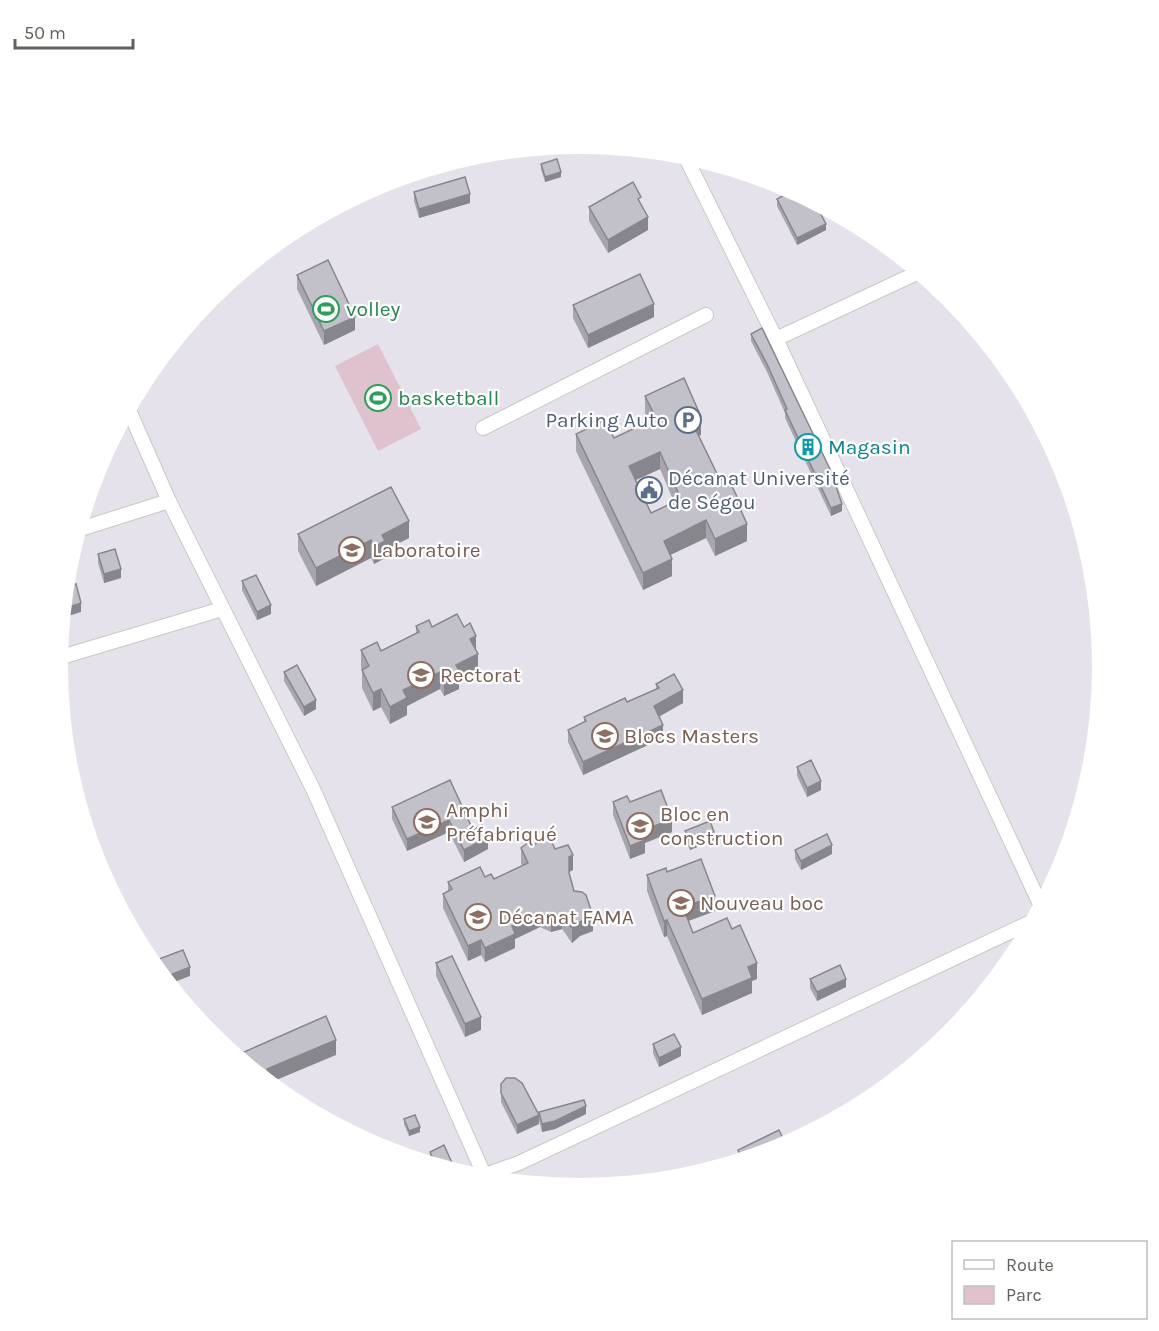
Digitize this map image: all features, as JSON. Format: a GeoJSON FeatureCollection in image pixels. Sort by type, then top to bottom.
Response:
{"type":"FeatureCollection","features":[{"type":"Feature","properties":{"kind":"street"},"geometry":{"type":"LineString","coordinates":[[690,166],[776,339],[1037,897]]}},
{"type":"Feature","properties":{"kind":"street"},"geometry":{"type":"LineString","coordinates":[[776,339],[911,276]]}},
{"type":"Feature","properties":{"kind":"street"},"geometry":{"type":"LineString","coordinates":[[483,428],[706,315]]}},
{"type":"Feature","properties":{"kind":"street"},"geometry":{"type":"LineString","coordinates":[[132,417],[169,501],[313,789],[478,1167]]}},
{"type":"Feature","properties":{"kind":"street"},"geometry":{"type":"LineString","coordinates":[[87,527],[169,501]]}},
{"type":"Feature","properties":{"kind":"street"},"geometry":{"type":"LineString","coordinates":[[68,655],[222,609]]}},
{"type":"Feature","properties":{"kind":"street"},"geometry":{"type":"LineString","coordinates":[[498,1171],[1020,927]]}},
{"type":"Feature","properties":{"kind":"green space","name":"basketball"},"geometry":{"type":"Polygon","coordinates":[[[378,344],[421,429],[378,451],[335,366],[378,344]]]}},
{"type":"Feature","properties":{"kind":"building"},"geometry":{"type":"Polygon","coordinates":[[[557,159],[561,172],[545,177],[541,164],[557,159]]]}},
{"type":"Feature","properties":{"kind":"building"},"geometry":{"type":"Polygon","coordinates":[[[465,177],[470,194],[419,209],[414,192],[465,177]]]}},
{"type":"Feature","properties":{"kind":"building"},"geometry":{"type":"Polygon","coordinates":[[[633,182],[641,197],[638,199],[648,217],[608,240],[589,207],[633,182]]]}},
{"type":"Feature","properties":{"kind":"building"},"geometry":{"type":"Polygon","coordinates":[[[783,196],[806,206],[821,214],[826,224],[797,238],[777,199],[783,196]]]}},
{"type":"Feature","properties":{"kind":"building","name":"volley"},"geometry":{"type":"Polygon","coordinates":[[[328,260],[355,317],[324,331],[297,275],[328,260]]]}},
{"type":"Feature","properties":{"kind":"building"},"geometry":{"type":"Polygon","coordinates":[[[640,274],[654,304],[588,335],[573,305],[640,274]]]}},
{"type":"Feature","properties":{"kind":"building"},"geometry":{"type":"Polygon","coordinates":[[[762,328],[830,469],[842,504],[831,508],[785,410],[787,409],[767,364],[751,334],[762,328]]]}},
{"type":"Feature","properties":{"kind":"building"},"geometry":{"type":"Polygon","coordinates":[[[684,378],[701,417],[692,422],[720,480],[727,476],[747,524],[715,539],[706,520],[664,541],[672,559],[643,573],[576,434],[605,420],[614,438],[656,418],[645,396],[684,378]],[[660,452],[629,466],[651,513],[681,499],[660,452]]]}},
{"type":"Feature","properties":{"kind":"building"},"geometry":{"type":"Polygon","coordinates":[[[391,487],[409,521],[382,535],[385,541],[374,547],[371,540],[316,568],[298,534],[391,487]]]}},
{"type":"Feature","properties":{"kind":"building"},"geometry":{"type":"Polygon","coordinates":[[[115,549],[121,569],[104,574],[98,554],[115,549]]]}},
{"type":"Feature","properties":{"kind":"building"},"geometry":{"type":"Polygon","coordinates":[[[256,575],[271,605],[257,612],[242,581],[256,575]]]}},
{"type":"Feature","properties":{"kind":"building"},"geometry":{"type":"Polygon","coordinates":[[[76,584],[81,603],[71,606],[72,599],[76,584]]]}},
{"type":"Feature","properties":{"kind":"building"},"geometry":{"type":"Polygon","coordinates":[[[457,614],[464,627],[470,623],[476,636],[470,639],[478,654],[456,665],[459,671],[444,679],[440,672],[403,690],[407,698],[390,707],[381,689],[373,693],[362,670],[369,666],[361,650],[377,642],[381,651],[419,632],[416,626],[429,620],[432,627],[457,614]]]}},
{"type":"Feature","properties":{"kind":"building"},"geometry":{"type":"Polygon","coordinates":[[[297,665],[316,700],[304,707],[284,672],[297,665]]]}},
{"type":"Feature","properties":{"kind":"building"},"geometry":{"type":"Polygon","coordinates":[[[674,674],[683,690],[654,706],[663,725],[583,762],[568,730],[586,721],[584,717],[625,698],[627,702],[659,688],[656,684],[674,674]]]}},
{"type":"Feature","properties":{"kind":"building"},"geometry":{"type":"Polygon","coordinates":[[[811,760],[821,781],[807,788],[797,767],[811,760]]]}},
{"type":"Feature","properties":{"kind":"building"},"geometry":{"type":"Polygon","coordinates":[[[450,780],[473,830],[482,825],[488,837],[464,850],[449,820],[407,839],[392,807],[450,780]]]}},
{"type":"Feature","properties":{"kind":"building"},"geometry":{"type":"Polygon","coordinates":[[[661,790],[672,819],[642,831],[645,840],[630,846],[613,802],[627,796],[630,802],[661,790]]]}},
{"type":"Feature","properties":{"kind":"building"},"geometry":{"type":"Polygon","coordinates":[[[710,821],[714,832],[690,842],[685,831],[710,821]]]}},
{"type":"Feature","properties":{"kind":"building"},"geometry":{"type":"Polygon","coordinates":[[[827,834],[832,845],[801,861],[795,850],[827,834]]]}},
{"type":"Feature","properties":{"kind":"building"},"geometry":{"type":"Polygon","coordinates":[[[549,836],[555,849],[568,845],[573,855],[569,857],[569,873],[574,891],[586,895],[593,916],[572,928],[562,914],[551,917],[540,913],[512,926],[515,934],[485,948],[481,940],[468,946],[443,894],[452,889],[448,882],[480,867],[485,877],[491,874],[494,879],[528,863],[521,848],[529,842],[535,844],[549,836]]]}},
{"type":"Feature","properties":{"kind":"building"},"geometry":{"type":"Polygon","coordinates":[[[701,859],[715,896],[683,907],[693,933],[727,918],[732,929],[740,925],[757,963],[748,967],[752,978],[702,999],[667,920],[664,921],[647,875],[666,868],[667,872],[701,859]]]}},
{"type":"Feature","properties":{"kind":"building"},"geometry":{"type":"Polygon","coordinates":[[[183,950],[190,967],[171,975],[160,959],[183,950]]]}},
{"type":"Feature","properties":{"kind":"building"},"geometry":{"type":"Polygon","coordinates":[[[452,956],[481,1017],[465,1024],[436,963],[452,956]]]}},
{"type":"Feature","properties":{"kind":"building"},"geometry":{"type":"Polygon","coordinates":[[[840,965],[846,979],[817,992],[810,979],[840,965]]]}},
{"type":"Feature","properties":{"kind":"building"},"geometry":{"type":"Polygon","coordinates":[[[326,1016],[336,1040],[267,1069],[268,1072],[244,1052],[326,1016]]]}},
{"type":"Feature","properties":{"kind":"building"},"geometry":{"type":"Polygon","coordinates":[[[674,1034],[681,1047],[659,1058],[653,1044],[674,1034]]]}},
{"type":"Feature","properties":{"kind":"building"},"geometry":{"type":"Polygon","coordinates":[[[506,1078],[515,1078],[522,1083],[539,1115],[517,1125],[501,1093],[501,1084],[506,1078]]]}},
{"type":"Feature","properties":{"kind":"building"},"geometry":{"type":"Polygon","coordinates":[[[584,1100],[586,1106],[555,1121],[542,1124],[539,1112],[584,1100]]]}},
{"type":"Feature","properties":{"kind":"building"},"geometry":{"type":"Polygon","coordinates":[[[415,1115],[420,1127],[409,1131],[404,1119],[415,1115]]]}},
{"type":"Feature","properties":{"kind":"building"},"geometry":{"type":"Polygon","coordinates":[[[779,1130],[782,1136],[744,1150],[738,1150],[779,1130]]]}},
{"type":"Feature","properties":{"kind":"building"},"geometry":{"type":"Polygon","coordinates":[[[444,1145],[451,1161],[431,1155],[430,1152],[444,1145]]]}},
{"type":"Feature","properties":{"kind":"place","name":"volley"},"geometry":{"type":"Point","coordinates":[326,309]}},
{"type":"Feature","properties":{"kind":"place","name":"basketball"},"geometry":{"type":"Point","coordinates":[378,398]}},
{"type":"Feature","properties":{"kind":"place","name":"Parking Auto"},"geometry":{"type":"Point","coordinates":[688,420]}},
{"type":"Feature","properties":{"kind":"place","name":"Magasin"},"geometry":{"type":"Point","coordinates":[808,447]}},
{"type":"Feature","properties":{"kind":"place","name":"Décanat Université de Ségou"},"geometry":{"type":"Point","coordinates":[649,490]}},
{"type":"Feature","properties":{"kind":"place","name":"Laboratoire"},"geometry":{"type":"Point","coordinates":[352,550]}},
{"type":"Feature","properties":{"kind":"place","name":"Rectorat"},"geometry":{"type":"Point","coordinates":[421,675]}},
{"type":"Feature","properties":{"kind":"place","name":"Blocs Masters"},"geometry":{"type":"Point","coordinates":[605,736]}},
{"type":"Feature","properties":{"kind":"place","name":"Amphi Préfabriqué"},"geometry":{"type":"Point","coordinates":[427,822]}},
{"type":"Feature","properties":{"kind":"place","name":"Bloc en construction"},"geometry":{"type":"Point","coordinates":[640,826]}},
{"type":"Feature","properties":{"kind":"place","name":"Nouveau boc"},"geometry":{"type":"Point","coordinates":[681,903]}},
{"type":"Feature","properties":{"kind":"place","name":"Décanat FAMA"},"geometry":{"type":"Point","coordinates":[478,917]}}]}
